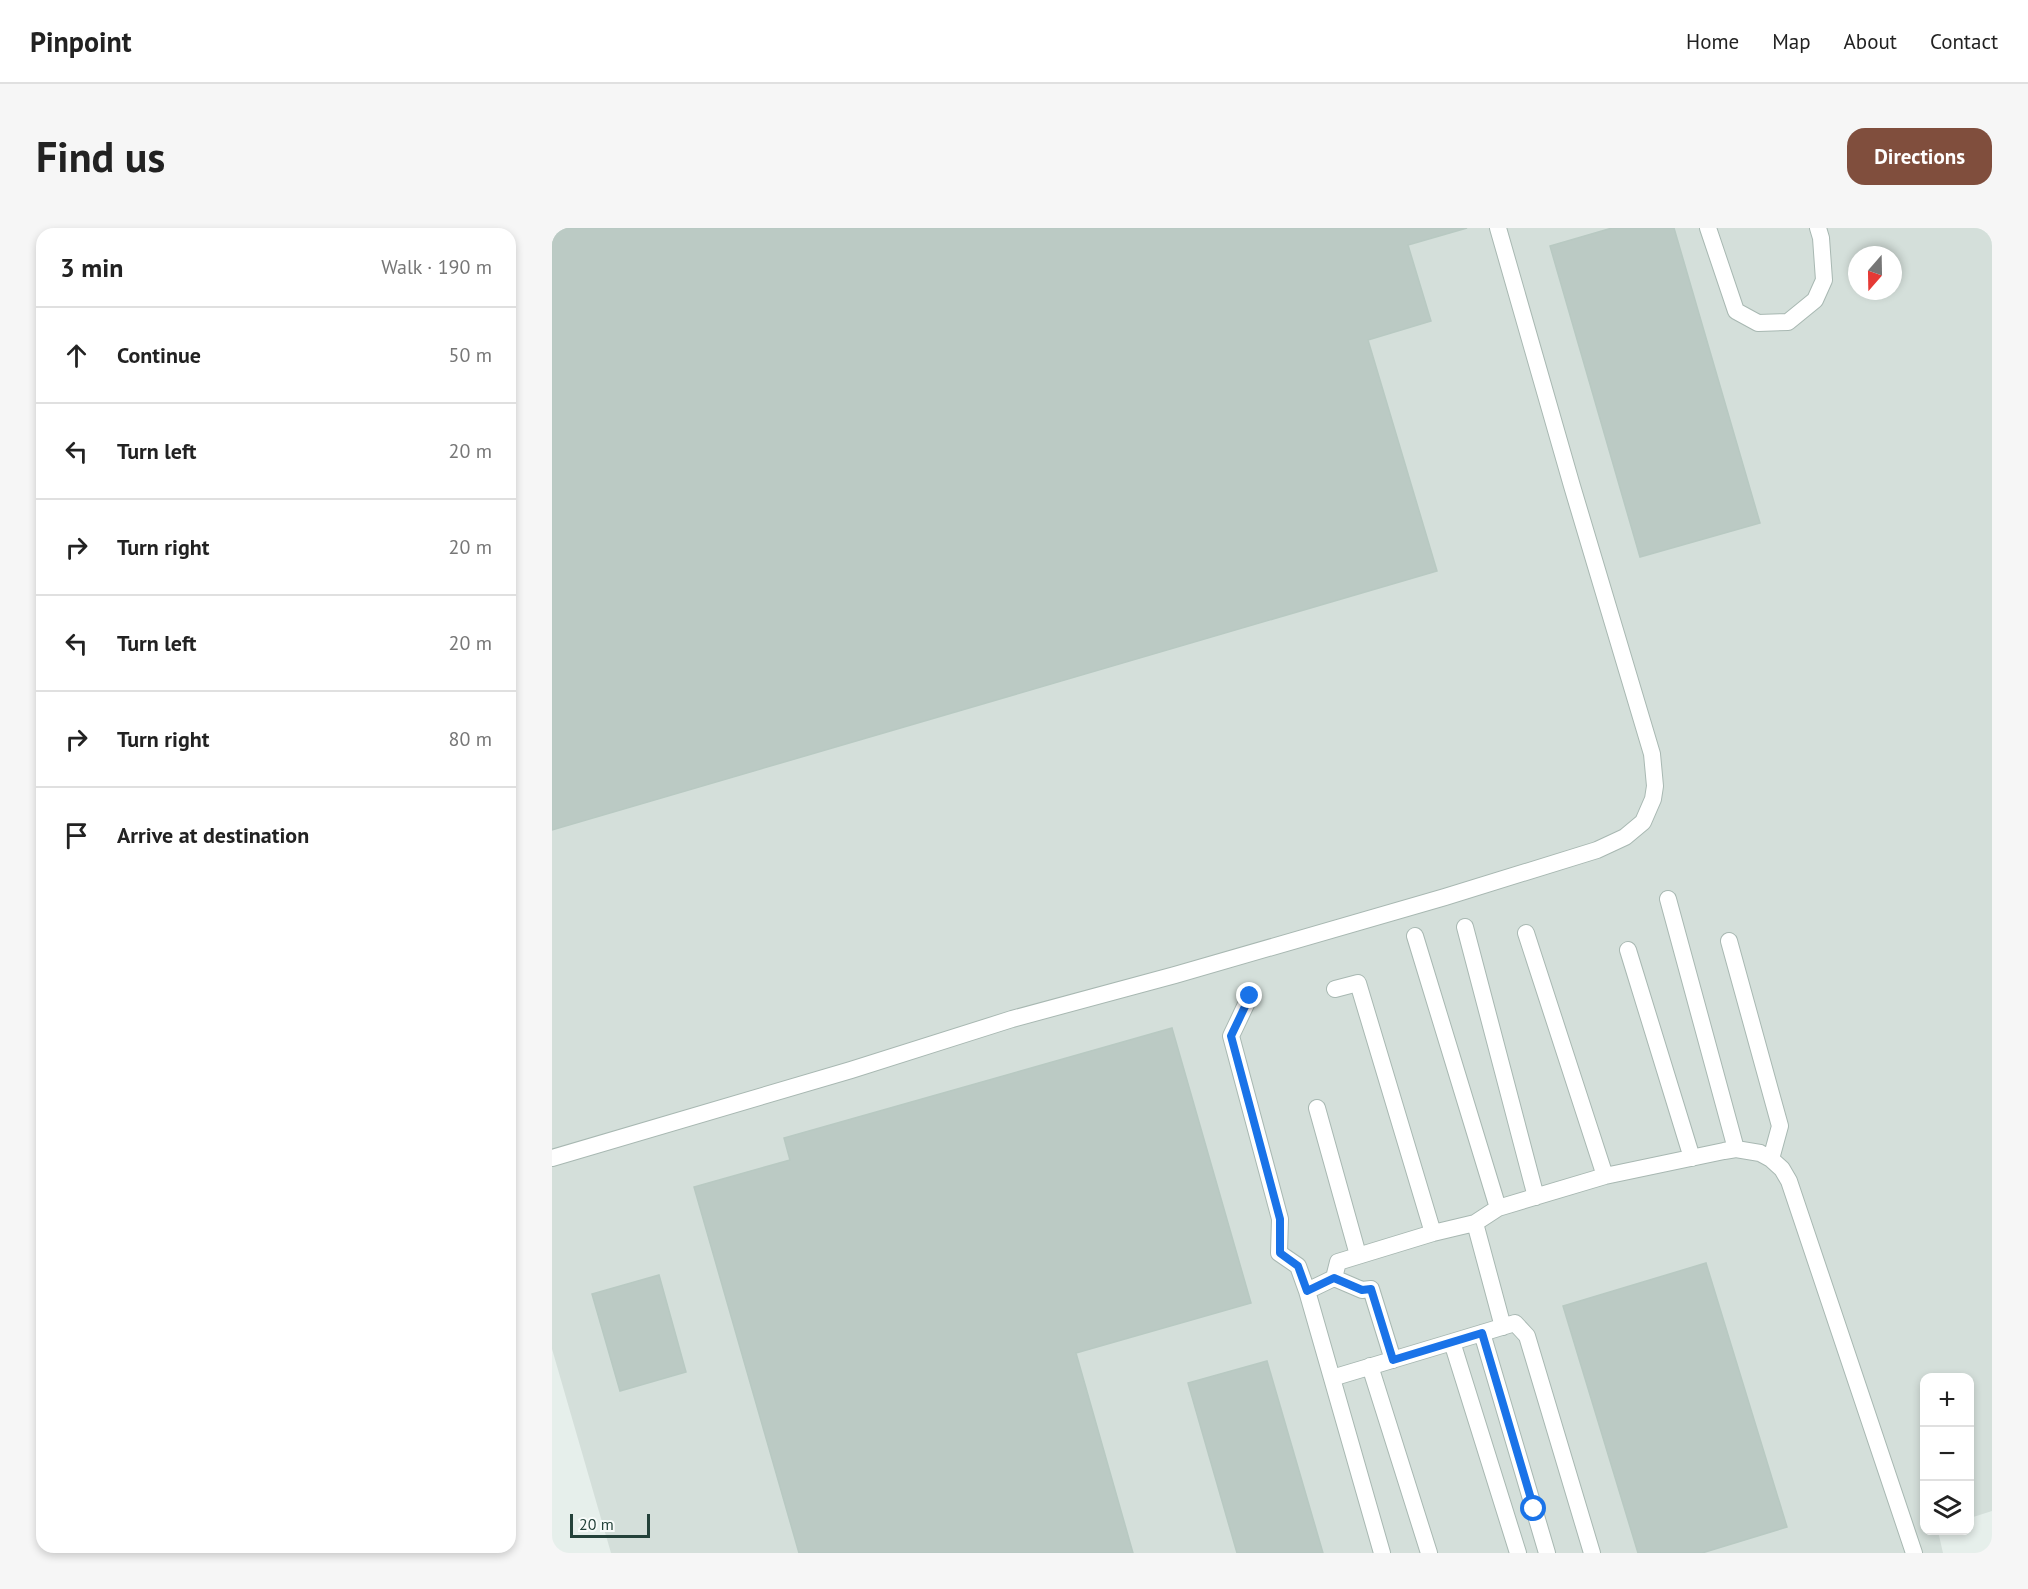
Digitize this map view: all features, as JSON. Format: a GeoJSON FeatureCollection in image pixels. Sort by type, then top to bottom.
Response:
{"type":"FeatureCollection","features":[{"type":"Feature","properties":{"kind":"lane"},"geometry":{"type":"LineString","coordinates":[[552,1158],[851,1070],[1012,1019],[1175,975],[1543,867],[1612,844],[1625,837],[1643,822],[1653,799],[1655,786],[1652,754],[1498,228]]}},
{"type":"Feature","properties":{"kind":"lane"},"geometry":{"type":"LineString","coordinates":[[1708,228],[1736,310],[1758,323],[1788,322],[1815,300],[1824,280],[1821,238],[1818,228]]}},
{"type":"Feature","properties":{"kind":"lane"},"geometry":{"type":"LineString","coordinates":[[1668,899],[1736,1149]]}},
{"type":"Feature","properties":{"kind":"lane"},"geometry":{"type":"LineString","coordinates":[[1465,927],[1536,1197]]}},
{"type":"Feature","properties":{"kind":"lane"},"geometry":{"type":"LineString","coordinates":[[1526,933],[1605,1176]]}},
{"type":"Feature","properties":{"kind":"lane"},"geometry":{"type":"LineString","coordinates":[[1415,936],[1498,1208]]}},
{"type":"Feature","properties":{"kind":"lane"},"geometry":{"type":"LineString","coordinates":[[1729,940],[1780,1126],[1771,1159]]}},
{"type":"Feature","properties":{"kind":"lane"},"geometry":{"type":"LineString","coordinates":[[1628,950],[1692,1158]]}},
{"type":"Feature","properties":{"kind":"lane"},"geometry":{"type":"LineString","coordinates":[[1335,989],[1358,983],[1433,1233]]}},
{"type":"Feature","properties":{"kind":"lane"},"geometry":{"type":"LineString","coordinates":[[1250,996],[1231,1036],[1280,1219],[1280,1253],[1298,1266],[1307,1291],[1382,1553]]}},
{"type":"Feature","properties":{"kind":"lane"},"geometry":{"type":"LineString","coordinates":[[1317,1108],[1358,1255]]}},
{"type":"Feature","properties":{"kind":"lane"},"geometry":{"type":"LineString","coordinates":[[1334,1278],[1338,1262],[1433,1233],[1475,1223],[1498,1208],[1605,1176],[1736,1149],[1754,1152],[1771,1159],[1782,1169],[1789,1181],[1914,1553]]}},
{"type":"Feature","properties":{"kind":"lane"},"geometry":{"type":"LineString","coordinates":[[1475,1223],[1503,1327]]}},
{"type":"Feature","properties":{"kind":"lane"},"geometry":{"type":"LineString","coordinates":[[1307,1291],[1334,1278],[1362,1290],[1371,1289],[1393,1360]]}},
{"type":"Feature","properties":{"kind":"lane"},"geometry":{"type":"LineString","coordinates":[[1332,1378],[1515,1323],[1527,1336],[1592,1553]]}},
{"type":"Feature","properties":{"kind":"lane"},"geometry":{"type":"LineString","coordinates":[[1482,1333],[1547,1553]]}},
{"type":"Feature","properties":{"kind":"lane"},"geometry":{"type":"LineString","coordinates":[[1452,1342],[1518,1553]]}},
{"type":"Feature","properties":{"kind":"lane"},"geometry":{"type":"LineString","coordinates":[[1370,1366],[1429,1553]]}},
{"type":"Feature","properties":{"kind":"shaded area"},"geometry":{"type":"Polygon","coordinates":[[[552,228],[1992,228],[1992,1511],[1974,1517],[1974,1373],[1920,1373],[1920,1535],[1939,1535],[1943,1553],[611,1553],[552,1349],[552,228]]]}},
{"type":"Feature","properties":{"kind":"building"},"geometry":{"type":"Polygon","coordinates":[[[552,228],[1467,228],[1408,245],[1431,321],[1368,340],[1437,571],[552,830],[552,228]]]}},
{"type":"Feature","properties":{"kind":"building"},"geometry":{"type":"Polygon","coordinates":[[[1612,228],[1674,228],[1760,523],[1640,557],[1550,246],[1612,228]]]}},
{"type":"Feature","properties":{"kind":"building"},"geometry":{"type":"Polygon","coordinates":[[[1172,1028],[1251,1303],[1076,1353],[1133,1553],[799,1553],[694,1187],[790,1160],[784,1138],[1172,1028]]]}},
{"type":"Feature","properties":{"kind":"building"},"geometry":{"type":"Polygon","coordinates":[[[1706,1263],[1787,1527],[1702,1553],[1638,1553],[1563,1306],[1706,1263]]]}},
{"type":"Feature","properties":{"kind":"building"},"geometry":{"type":"Polygon","coordinates":[[[659,1275],[686,1372],[620,1391],[592,1294],[659,1275]]]}},
{"type":"Feature","properties":{"kind":"building"},"geometry":{"type":"Polygon","coordinates":[[[1267,1361],[1323,1553],[1237,1553],[1188,1383],[1267,1361]]]}},
{"type":"Feature","properties":{"kind":"route"},"geometry":{"type":"LineString","coordinates":[[1250,996],[1231,1036],[1280,1219],[1280,1253],[1298,1266],[1307,1291],[1334,1278],[1362,1290],[1371,1289],[1393,1360],[1482,1333],[1534,1509]]}}]}
